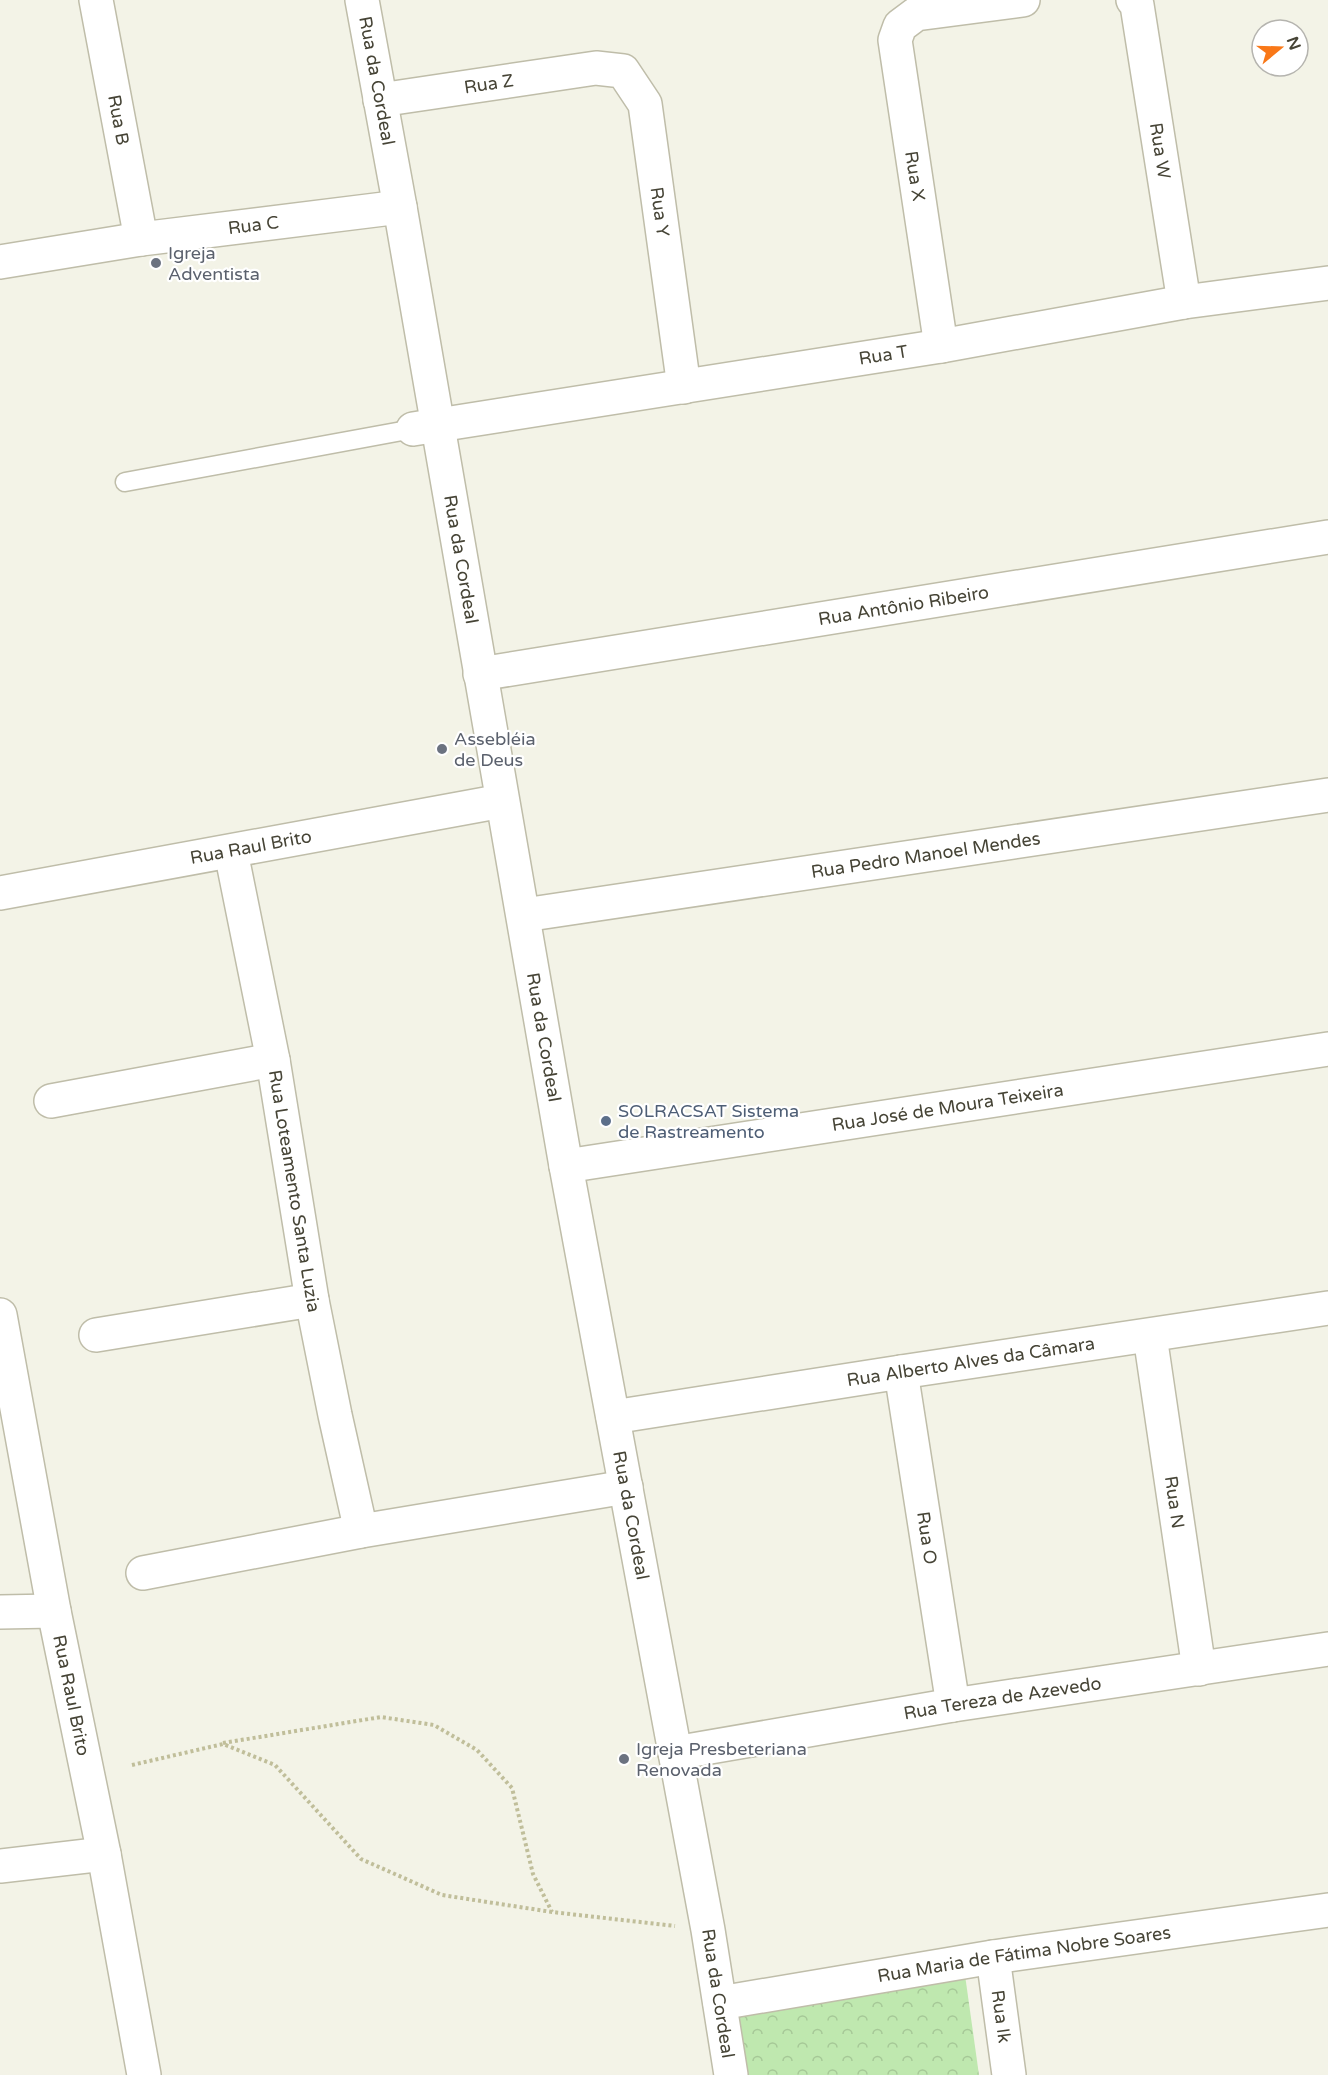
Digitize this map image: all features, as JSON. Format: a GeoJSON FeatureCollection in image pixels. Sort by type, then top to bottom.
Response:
{"type":"FeatureCollection","features":[{"type":"Feature","properties":{"kind":"street","name":"Rua B"},"geometry":{"type":"LineString","coordinates":[[96,0],[141,239]]}},
{"type":"Feature","properties":{"kind":"street","name":"Rua da Cordeal"},"geometry":{"type":"LineString","coordinates":[[362,0],[400,207],[425,428],[480,674],[524,915],[566,1166],[708,1930],[731,2075]]}},
{"type":"Feature","properties":{"kind":"street","name":"Rua X"},"geometry":{"type":"LineString","coordinates":[[941,346],[895,40],[900,26],[916,14],[1023,0]]}},
{"type":"Feature","properties":{"kind":"street","name":"Rua W"},"geometry":{"type":"LineString","coordinates":[[1133,0],[1137,5],[1184,302]]}},
{"type":"Feature","properties":{"kind":"street","name":"Rua Z"},"geometry":{"type":"LineString","coordinates":[[380,100],[596,68]]}},
{"type":"Feature","properties":{"kind":"street","name":"Rua Y"},"geometry":{"type":"LineString","coordinates":[[596,68],[623,71],[645,104],[684,387]]}},
{"type":"Feature","properties":{"kind":"street","name":"Rua C"},"geometry":{"type":"LineString","coordinates":[[0,262],[141,239],[400,207]]}},
{"type":"Feature","properties":{"kind":"street","name":"Rua T"},"geometry":{"type":"LineString","coordinates":[[425,428],[941,346],[1184,302],[1328,283]]}},
{"type":"Feature","properties":{"kind":"street","name":"Rua Antônio Ribeiro"},"geometry":{"type":"LineString","coordinates":[[480,674],[1328,537]]}},
{"type":"Feature","properties":{"kind":"street","name":"Rua Pedro Manoel Mendes"},"geometry":{"type":"LineString","coordinates":[[524,915],[1328,795]]}},
{"type":"Feature","properties":{"kind":"street","name":"Rua Raul Brito"},"geometry":{"type":"LineString","coordinates":[[0,893],[502,801]]}},
{"type":"Feature","properties":{"kind":"street","name":"Rua Loteamento Santa Luzia"},"geometry":{"type":"LineString","coordinates":[[231,852],[273,1060],[312,1300],[361,1531]]}},
{"type":"Feature","properties":{"kind":"street","name":"Rua José de Moura Teixeira"},"geometry":{"type":"LineString","coordinates":[[566,1166],[1328,1049]]}},
{"type":"Feature","properties":{"kind":"street"},"geometry":{"type":"LineString","coordinates":[[51,1101],[273,1060]]}},
{"type":"Feature","properties":{"kind":"street"},"geometry":{"type":"LineString","coordinates":[[96,1335],[312,1300]]}},
{"type":"Feature","properties":{"kind":"street","name":"Rua Alberto Alves da Câmara"},"geometry":{"type":"LineString","coordinates":[[613,1417],[902,1371],[1328,1308]]}},
{"type":"Feature","properties":{"kind":"street","name":"Rua Raul Brito"},"geometry":{"type":"LineString","coordinates":[[0,1315],[54,1611],[104,1854],[144,2075]]}},
{"type":"Feature","properties":{"kind":"street","name":"Rua N"},"geometry":{"type":"LineString","coordinates":[[1150,1336],[1199,1669]]}},
{"type":"Feature","properties":{"kind":"street","name":"Rua O"},"geometry":{"type":"LineString","coordinates":[[902,1371],[953,1705]]}},
{"type":"Feature","properties":{"kind":"street"},"geometry":{"type":"LineString","coordinates":[[143,1573],[361,1531],[626,1487]]}},
{"type":"Feature","properties":{"kind":"street"},"geometry":{"type":"LineString","coordinates":[[0,1612],[54,1611]]}},
{"type":"Feature","properties":{"kind":"street","name":"Rua Tereza de Azevedo"},"geometry":{"type":"LineString","coordinates":[[675,1753],[953,1705],[1328,1649]]}},
{"type":"Feature","properties":{"kind":"street"},"geometry":{"type":"LineString","coordinates":[[0,1866],[104,1854]]}},
{"type":"Feature","properties":{"kind":"street","name":"Rua Maria de Fátima Nobre Soares"},"geometry":{"type":"LineString","coordinates":[[720,2002],[993,1957],[1328,1910]]}},
{"type":"Feature","properties":{"kind":"street","name":"Rua Ik"},"geometry":{"type":"LineString","coordinates":[[993,1957],[1009,2075]]}},
{"type":"Feature","properties":{"kind":"lane"},"geometry":{"type":"LineString","coordinates":[[125,482],[425,428]]}},
{"type":"Feature","properties":{"kind":"path"},"geometry":{"type":"LineString","coordinates":[[132,1765],[223,1744],[381,1717],[434,1725],[477,1750],[512,1788],[533,1874],[552,1912]]}},
{"type":"Feature","properties":{"kind":"path"},"geometry":{"type":"LineString","coordinates":[[223,1744],[275,1765],[361,1859],[442,1895],[552,1912],[708,1930]]}},
{"type":"Feature","properties":{"kind":"green space"},"geometry":{"type":"Polygon","coordinates":[[[965,1975],[979,2075],[737,2075],[729,2010],[965,1975]]]}},
{"type":"Feature","properties":{"kind":"place","name":"Igreja Adventista"},"geometry":{"type":"Point","coordinates":[156,263]}},
{"type":"Feature","properties":{"kind":"place","name":"Assebléia de Deus"},"geometry":{"type":"Point","coordinates":[442,749]}},
{"type":"Feature","properties":{"kind":"place","name":"SOLRACSAT Sistema de Rastreamento"},"geometry":{"type":"Point","coordinates":[606,1121]}},
{"type":"Feature","properties":{"kind":"place","name":"Igreja Presbeteriana Renovada"},"geometry":{"type":"Point","coordinates":[624,1759]}}]}
